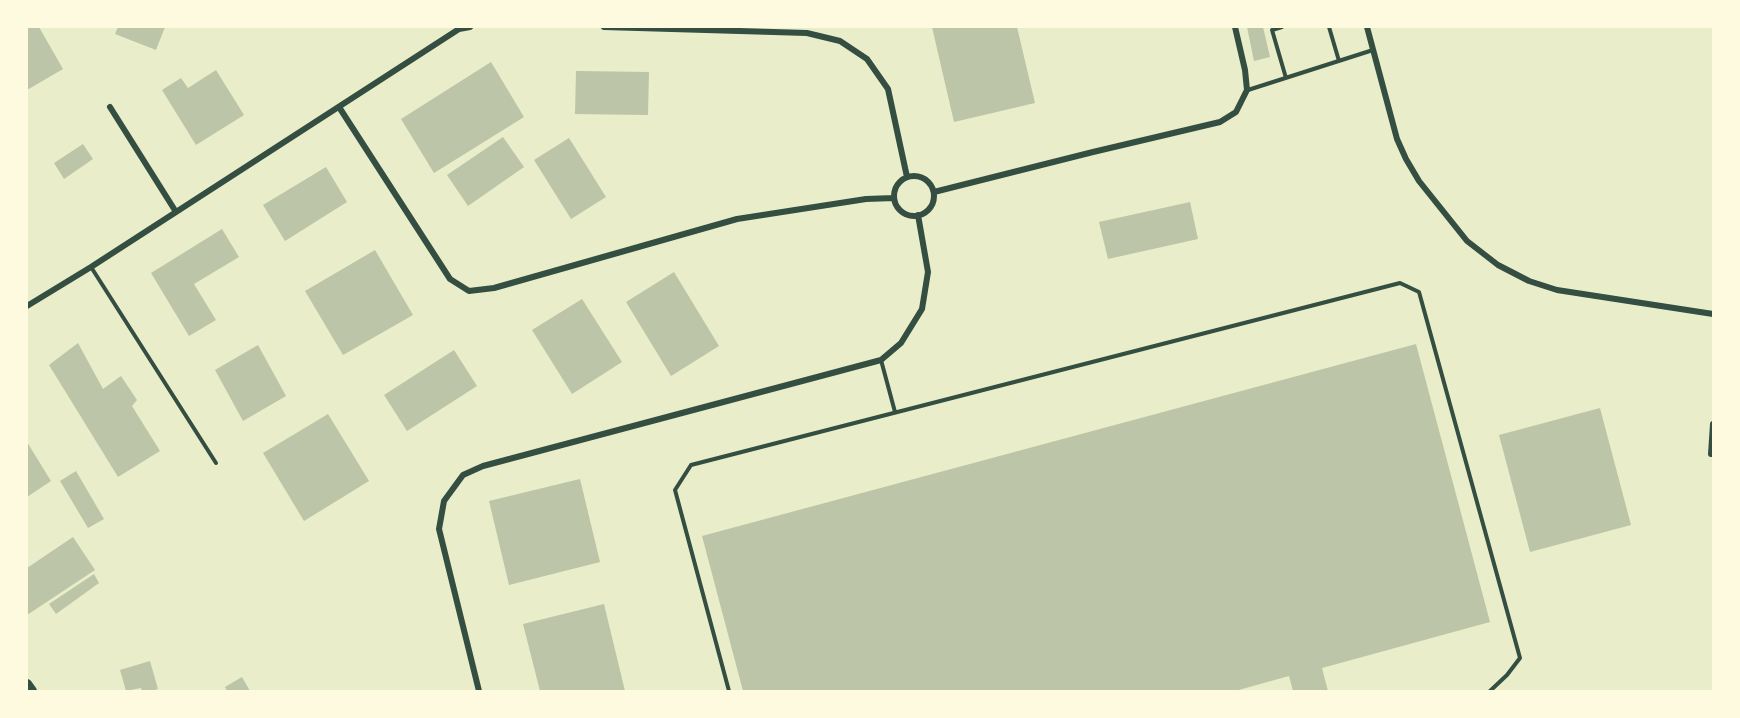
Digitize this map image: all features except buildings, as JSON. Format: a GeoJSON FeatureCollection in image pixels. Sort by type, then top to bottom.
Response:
{"type":"FeatureCollection","features":[{"type":"Feature","properties":{"kind":"main road"},"geometry":{"type":"LineString","coordinates":[[27,684],[32,691]]}},
{"type":"Feature","properties":{"kind":"street"},"geometry":{"type":"LineString","coordinates":[[27,306],[459,29],[470,27]]}},
{"type":"Feature","properties":{"kind":"street"},"geometry":{"type":"LineString","coordinates":[[604,27],[807,33],[840,41],[867,60],[888,89],[907,177]]}},
{"type":"Feature","properties":{"kind":"street"},"geometry":{"type":"LineString","coordinates":[[934,192],[1220,122],[1236,112],[1247,90],[1235,27]]}},
{"type":"Feature","properties":{"kind":"street"},"geometry":{"type":"LineString","coordinates":[[1367,27],[1397,139],[1406,159],[1419,181],[1467,241],[1498,265],[1529,281],[1557,290],[1713,314]]}},
{"type":"Feature","properties":{"kind":"street"},"geometry":{"type":"LineString","coordinates":[[110,107],[176,212]]}},
{"type":"Feature","properties":{"kind":"street"},"geometry":{"type":"LineString","coordinates":[[339,107],[450,279],[469,291],[494,288],[737,219],[866,199],[894,198]]}},
{"type":"Feature","properties":{"kind":"street"},"geometry":{"type":"LineString","coordinates":[[907,177],[924,178],[934,192],[929,209],[918,215],[912,216],[900,210],[894,198],[897,185],[907,177]]}},
{"type":"Feature","properties":{"kind":"street"},"geometry":{"type":"LineString","coordinates":[[479,691],[439,529],[444,501],[463,475],[483,466],[880,360],[902,343],[922,309],[928,272],[918,215]]}},
{"type":"Feature","properties":{"kind":"street"},"geometry":{"type":"LineString","coordinates":[[1711,454],[1713,424]]}},
{"type":"Feature","properties":{"kind":"lane"},"geometry":{"type":"LineString","coordinates":[[1282,27],[1272,30],[1286,78]]}},
{"type":"Feature","properties":{"kind":"lane"},"geometry":{"type":"LineString","coordinates":[[1329,27],[1339,61]]}},
{"type":"Feature","properties":{"kind":"lane"},"geometry":{"type":"LineString","coordinates":[[1247,90],[1373,51]]}},
{"type":"Feature","properties":{"kind":"lane"},"geometry":{"type":"LineString","coordinates":[[91,267],[216,463]]}},
{"type":"Feature","properties":{"kind":"lane"},"geometry":{"type":"LineString","coordinates":[[729,691],[675,490],[691,465],[1400,283],[1419,292],[1520,658],[1507,675],[1490,691]]}},
{"type":"Feature","properties":{"kind":"lane"},"geometry":{"type":"LineString","coordinates":[[880,360],[895,412]]}}]}
